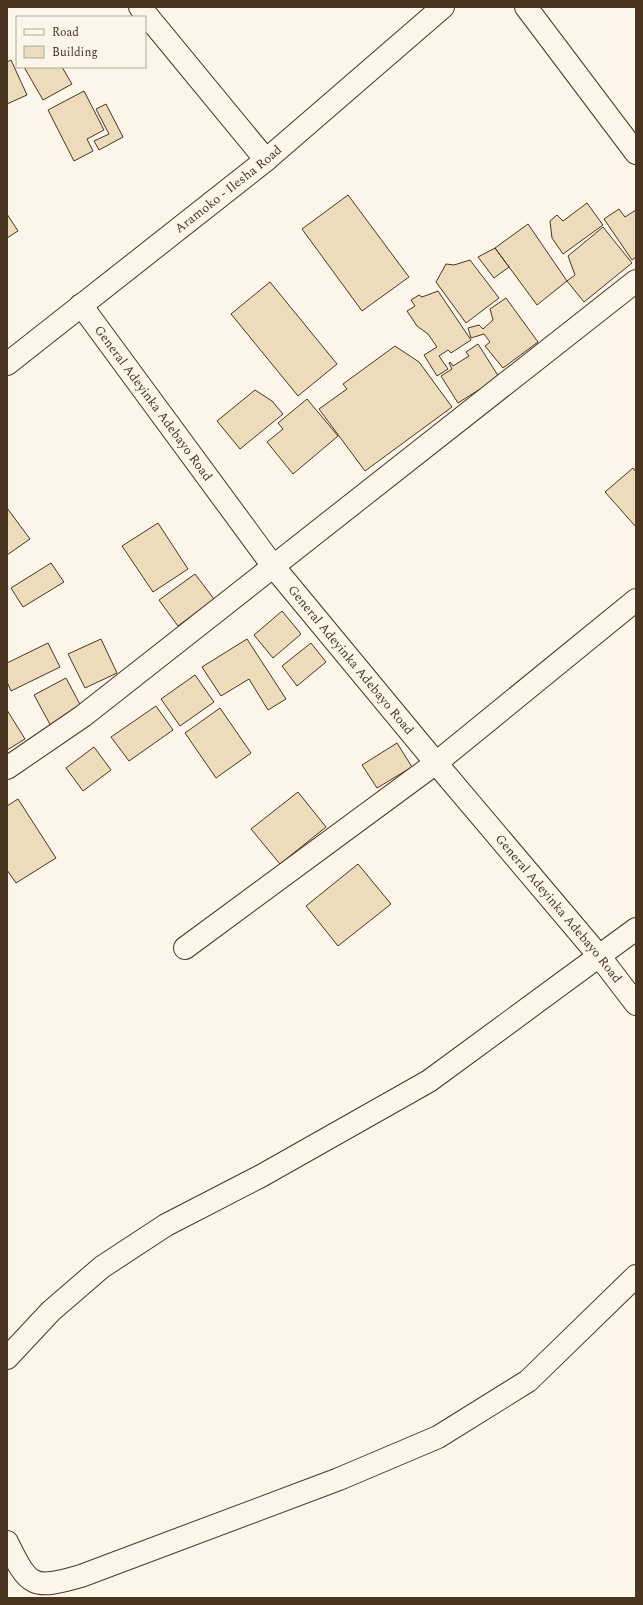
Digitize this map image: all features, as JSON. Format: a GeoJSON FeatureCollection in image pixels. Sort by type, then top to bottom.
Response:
{"type":"FeatureCollection","features":[{"type":"Feature","properties":{"kind":"street"},"geometry":{"type":"LineString","coordinates":[[140,7],[266,160]]}},
{"type":"Feature","properties":{"kind":"street","name":"Aramoko - Ilesha Road"},"geometry":{"type":"LineString","coordinates":[[7,364],[266,160],[443,7]]}},
{"type":"Feature","properties":{"kind":"street"},"geometry":{"type":"LineString","coordinates":[[526,7],[636,152]]}},
{"type":"Feature","properties":{"kind":"street"},"geometry":{"type":"LineString","coordinates":[[7,768],[82,716],[636,281]]}},
{"type":"Feature","properties":{"kind":"street","name":"General Adeyinka Adebayo Road"},"geometry":{"type":"LineString","coordinates":[[81,305],[273,566],[436,764],[600,957],[636,1004]]}},
{"type":"Feature","properties":{"kind":"street"},"geometry":{"type":"LineString","coordinates":[[185,948],[436,764],[636,600]]}},
{"type":"Feature","properties":{"kind":"street"},"geometry":{"type":"LineString","coordinates":[[7,1358],[51,1311],[102,1267],[166,1225],[260,1176],[429,1081],[600,957],[636,929]]}},
{"type":"Feature","properties":{"kind":"street"},"geometry":{"type":"LineString","coordinates":[[7,1542],[20,1570],[32,1581],[52,1585],[81,1576],[339,1479],[438,1437],[528,1381],[636,1276]]}},
{"type":"Feature","properties":{"kind":"building"},"geometry":{"type":"Polygon","coordinates":[[[11,60],[27,95],[7,104],[7,62],[11,60]]]}},
{"type":"Feature","properties":{"kind":"building"},"geometry":{"type":"Polygon","coordinates":[[[25,68],[63,68],[72,84],[43,100],[25,68]]]}},
{"type":"Feature","properties":{"kind":"building"},"geometry":{"type":"Polygon","coordinates":[[[84,91],[104,130],[87,139],[93,151],[74,161],[48,110],[84,91]]]}},
{"type":"Feature","properties":{"kind":"building"},"geometry":{"type":"Polygon","coordinates":[[[106,104],[123,137],[99,150],[94,141],[109,134],[96,109],[106,104]]]}},
{"type":"Feature","properties":{"kind":"building"},"geometry":{"type":"Polygon","coordinates":[[[348,195],[409,277],[362,311],[302,229],[348,195]]]}},
{"type":"Feature","properties":{"kind":"building"},"geometry":{"type":"Polygon","coordinates":[[[587,203],[603,225],[563,254],[552,238],[550,221],[557,215],[563,221],[587,203]]]}},
{"type":"Feature","properties":{"kind":"building"},"geometry":{"type":"Polygon","coordinates":[[[619,209],[625,217],[636,210],[636,257],[632,260],[604,219],[619,209]]]}},
{"type":"Feature","properties":{"kind":"building"},"geometry":{"type":"Polygon","coordinates":[[[7,214],[18,231],[7,238],[7,214]]]}},
{"type":"Feature","properties":{"kind":"building"},"geometry":{"type":"Polygon","coordinates":[[[528,224],[567,281],[537,305],[495,248],[528,224]]]}},
{"type":"Feature","properties":{"kind":"building"},"geometry":{"type":"Polygon","coordinates":[[[603,227],[632,263],[584,302],[567,281],[575,275],[568,256],[603,227]]]}},
{"type":"Feature","properties":{"kind":"building"},"geometry":{"type":"Polygon","coordinates":[[[495,248],[509,267],[494,278],[478,257],[495,248]]]}},
{"type":"Feature","properties":{"kind":"building"},"geometry":{"type":"Polygon","coordinates":[[[470,260],[499,298],[466,323],[436,282],[446,264],[454,265],[470,260]]]}},
{"type":"Feature","properties":{"kind":"building"},"geometry":{"type":"Polygon","coordinates":[[[270,282],[337,364],[298,396],[231,314],[270,282]]]}},
{"type":"Feature","properties":{"kind":"building"},"geometry":{"type":"Polygon","coordinates":[[[438,291],[471,340],[451,353],[448,350],[439,356],[448,369],[437,376],[424,355],[437,347],[428,334],[417,326],[407,311],[415,306],[411,300],[419,295],[422,297],[438,291]]]}},
{"type":"Feature","properties":{"kind":"building"},"geometry":{"type":"Polygon","coordinates":[[[506,298],[538,342],[503,368],[485,346],[490,342],[484,334],[471,338],[468,328],[479,325],[483,329],[493,320],[490,309],[506,298]]]}},
{"type":"Feature","properties":{"kind":"building"},"geometry":{"type":"Polygon","coordinates":[[[478,344],[499,377],[458,403],[441,376],[452,369],[449,363],[450,362],[453,366],[469,356],[466,352],[478,344]]]}},
{"type":"Feature","properties":{"kind":"building"},"geometry":{"type":"Polygon","coordinates":[[[395,346],[419,362],[452,407],[365,471],[319,409],[347,389],[343,384],[395,346]]]}},
{"type":"Feature","properties":{"kind":"building"},"geometry":{"type":"Polygon","coordinates":[[[255,390],[272,401],[283,414],[240,449],[217,421],[255,390]]]}},
{"type":"Feature","properties":{"kind":"building"},"geometry":{"type":"Polygon","coordinates":[[[307,399],[338,436],[293,474],[267,442],[283,429],[278,423],[307,399]]]}},
{"type":"Feature","properties":{"kind":"building"},"geometry":{"type":"Polygon","coordinates":[[[633,468],[636,472],[636,527],[605,492],[633,468]]]}},
{"type":"Feature","properties":{"kind":"building"},"geometry":{"type":"Polygon","coordinates":[[[7,508],[30,539],[7,555],[7,508]]]}},
{"type":"Feature","properties":{"kind":"building"},"geometry":{"type":"Polygon","coordinates":[[[158,523],[188,569],[153,592],[122,546],[158,523]]]}},
{"type":"Feature","properties":{"kind":"building"},"geometry":{"type":"Polygon","coordinates":[[[51,563],[64,582],[23,607],[11,588],[51,563]]]}},
{"type":"Feature","properties":{"kind":"building"},"geometry":{"type":"Polygon","coordinates":[[[195,574],[214,599],[178,626],[159,600],[195,574]]]}},
{"type":"Feature","properties":{"kind":"building"},"geometry":{"type":"Polygon","coordinates":[[[282,611],[301,634],[273,658],[254,635],[282,611]]]}},
{"type":"Feature","properties":{"kind":"building"},"geometry":{"type":"Polygon","coordinates":[[[101,639],[117,673],[85,688],[68,654],[101,639]]]}},
{"type":"Feature","properties":{"kind":"building"},"geometry":{"type":"Polygon","coordinates":[[[247,639],[286,699],[268,710],[249,679],[221,696],[202,667],[247,639]]]}},
{"type":"Feature","properties":{"kind":"building"},"geometry":{"type":"Polygon","coordinates":[[[48,643],[60,667],[11,691],[7,682],[7,663],[48,643]]]}},
{"type":"Feature","properties":{"kind":"building"},"geometry":{"type":"Polygon","coordinates":[[[311,643],[326,662],[297,686],[282,666],[311,643]]]}},
{"type":"Feature","properties":{"kind":"building"},"geometry":{"type":"Polygon","coordinates":[[[195,675],[214,702],[180,726],[161,699],[195,675]]]}},
{"type":"Feature","properties":{"kind":"building"},"geometry":{"type":"Polygon","coordinates":[[[66,678],[84,712],[52,728],[34,695],[66,678]]]}},
{"type":"Feature","properties":{"kind":"building"},"geometry":{"type":"Polygon","coordinates":[[[156,706],[173,730],[129,761],[111,737],[156,706]]]}},
{"type":"Feature","properties":{"kind":"building"},"geometry":{"type":"Polygon","coordinates":[[[220,708],[251,753],[216,778],[185,733],[220,708]]]}},
{"type":"Feature","properties":{"kind":"building"},"geometry":{"type":"Polygon","coordinates":[[[7,710],[25,739],[7,750],[7,710]]]}},
{"type":"Feature","properties":{"kind":"building"},"geometry":{"type":"Polygon","coordinates":[[[397,743],[412,767],[377,788],[362,765],[397,743]]]}},
{"type":"Feature","properties":{"kind":"building"},"geometry":{"type":"Polygon","coordinates":[[[94,747],[111,770],[83,791],[66,768],[94,747]]]}},
{"type":"Feature","properties":{"kind":"building"},"geometry":{"type":"Polygon","coordinates":[[[298,792],[326,827],[280,864],[251,829],[298,792]]]}},
{"type":"Feature","properties":{"kind":"building"},"geometry":{"type":"Polygon","coordinates":[[[18,799],[56,858],[16,883],[7,870],[7,806],[18,799]]]}},
{"type":"Feature","properties":{"kind":"building"},"geometry":{"type":"Polygon","coordinates":[[[358,864],[391,904],[338,946],[306,906],[358,864]]]}}]}
